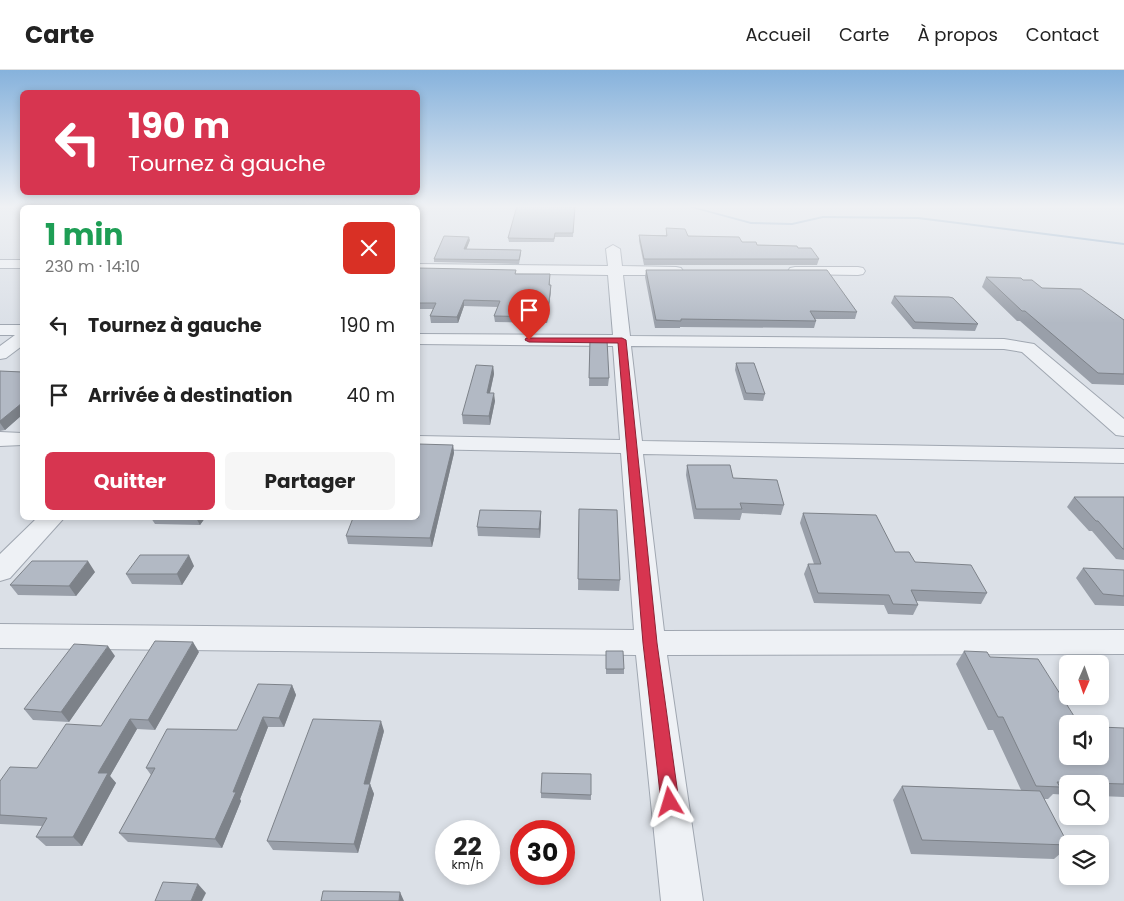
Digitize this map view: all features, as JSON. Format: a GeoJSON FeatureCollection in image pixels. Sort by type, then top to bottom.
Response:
{"type":"FeatureCollection","features":[{"type":"Feature","properties":{"kind":"street"},"geometry":{"type":"LineString","coordinates":[[615,260],[650,643],[682,901]]}},
{"type":"Feature","properties":{"kind":"street"},"geometry":{"type":"LineString","coordinates":[[420,268],[615,260],[693,271]]}},
{"type":"Feature","properties":{"kind":"street"},"geometry":{"type":"LineString","coordinates":[[0,264],[20,264]]}},
{"type":"Feature","properties":{"kind":"street"},"geometry":{"type":"LineString","coordinates":[[781,271],[858,271]]}},
{"type":"Feature","properties":{"kind":"street"},"geometry":{"type":"LineString","coordinates":[[0,330],[20,330]]}},
{"type":"Feature","properties":{"kind":"street"},"geometry":{"type":"LineString","coordinates":[[0,354],[20,339]]}},
{"type":"Feature","properties":{"kind":"street"},"geometry":{"type":"LineString","coordinates":[[420,339],[1004,344],[1028,348],[1124,430]]}},
{"type":"Feature","properties":{"kind":"street"},"geometry":{"type":"LineString","coordinates":[[0,439],[20,439]]}},
{"type":"Feature","properties":{"kind":"street"},"geometry":{"type":"LineString","coordinates":[[420,444],[632,446],[1124,456]]}},
{"type":"Feature","properties":{"kind":"street"},"geometry":{"type":"LineString","coordinates":[[0,571],[49,520]]}},
{"type":"Feature","properties":{"kind":"street"},"geometry":{"type":"LineString","coordinates":[[0,636],[650,643],[1124,642]]}},
{"type":"Feature","properties":{"kind":"building"},"geometry":{"type":"Polygon","coordinates":[[[440,245],[466,245],[464,249],[521,250],[519,260],[434,259],[440,245]]]}},
{"type":"Feature","properties":{"kind":"building"},"geometry":{"type":"Polygon","coordinates":[[[641,245],[797,246],[798,248],[811,248],[819,259],[644,259],[641,245]]]}},
{"type":"Feature","properties":{"kind":"building"},"geometry":{"type":"Polygon","coordinates":[[[420,268],[516,270],[515,274],[550,274],[549,285],[551,285],[547,317],[494,316],[500,301],[464,300],[457,317],[430,316],[436,303],[420,303],[420,268]]]}},
{"type":"Feature","properties":{"kind":"building"},"geometry":{"type":"Polygon","coordinates":[[[646,270],[827,270],[857,312],[810,311],[816,321],[656,320],[646,270]]]}},
{"type":"Feature","properties":{"kind":"building"},"geometry":{"type":"Polygon","coordinates":[[[986,277],[1032,280],[1042,288],[1081,289],[1124,320],[1124,374],[1098,373],[1025,311],[1022,311],[986,277]]]}},
{"type":"Feature","properties":{"kind":"building"},"geometry":{"type":"Polygon","coordinates":[[[894,296],[953,298],[978,324],[915,322],[894,296]]]}},
{"type":"Feature","properties":{"kind":"building"},"geometry":{"type":"Polygon","coordinates":[[[590,340],[607,340],[609,378],[589,378],[590,340]]]}},
{"type":"Feature","properties":{"kind":"building"},"geometry":{"type":"Polygon","coordinates":[[[736,363],[754,363],[765,394],[746,393],[736,363]]]}},
{"type":"Feature","properties":{"kind":"building"},"geometry":{"type":"Polygon","coordinates":[[[476,365],[493,366],[487,393],[494,393],[489,416],[462,415],[476,365]]]}},
{"type":"Feature","properties":{"kind":"building"},"geometry":{"type":"Polygon","coordinates":[[[0,371],[20,372],[20,405],[0,421],[0,371]]]}},
{"type":"Feature","properties":{"kind":"building"},"geometry":{"type":"Polygon","coordinates":[[[420,444],[453,445],[430,538],[346,536],[352,520],[420,520],[420,444]]]}},
{"type":"Feature","properties":{"kind":"building"},"geometry":{"type":"Polygon","coordinates":[[[687,465],[730,465],[733,478],[777,480],[784,505],[740,503],[742,509],[696,509],[687,465]]]}},
{"type":"Feature","properties":{"kind":"building"},"geometry":{"type":"Polygon","coordinates":[[[1074,497],[1124,497],[1124,549],[1096,521],[1074,497]]]}},
{"type":"Feature","properties":{"kind":"building"},"geometry":{"type":"Polygon","coordinates":[[[579,509],[617,510],[620,580],[578,579],[579,509]]]}},
{"type":"Feature","properties":{"kind":"building"},"geometry":{"type":"Polygon","coordinates":[[[480,510],[541,511],[539,529],[477,527],[480,510]]]}},
{"type":"Feature","properties":{"kind":"building"},"geometry":{"type":"Polygon","coordinates":[[[803,513],[876,515],[895,552],[909,552],[915,562],[971,565],[987,593],[911,590],[918,605],[893,604],[889,595],[818,593],[808,564],[821,564],[803,513]]]}},
{"type":"Feature","properties":{"kind":"building"},"geometry":{"type":"Polygon","coordinates":[[[140,555],[189,555],[177,574],[126,574],[140,555]]]}},
{"type":"Feature","properties":{"kind":"building"},"geometry":{"type":"Polygon","coordinates":[[[32,561],[88,561],[69,586],[10,585],[32,561]]]}},
{"type":"Feature","properties":{"kind":"building"},"geometry":{"type":"Polygon","coordinates":[[[1083,568],[1124,570],[1124,596],[1103,594],[1083,568]]]}},
{"type":"Feature","properties":{"kind":"building"},"geometry":{"type":"Polygon","coordinates":[[[155,641],[193,642],[148,720],[130,719],[98,773],[108,773],[73,837],[36,837],[47,818],[0,815],[0,781],[10,767],[37,768],[66,724],[101,726],[155,641]]]}},
{"type":"Feature","properties":{"kind":"building"},"geometry":{"type":"Polygon","coordinates":[[[74,644],[108,646],[61,712],[24,709],[74,644]]]}},
{"type":"Feature","properties":{"kind":"building"},"geometry":{"type":"Polygon","coordinates":[[[606,651],[623,651],[624,669],[606,669],[606,651]]]}},
{"type":"Feature","properties":{"kind":"building"},"geometry":{"type":"Polygon","coordinates":[[[964,651],[987,652],[990,657],[1038,659],[1059,692],[1059,705],[1067,705],[1073,715],[1059,715],[1059,765],[1109,765],[1109,727],[1124,728],[1124,784],[1109,784],[1109,775],[1059,775],[1059,782],[1057,782],[1059,787],[1036,786],[1003,717],[998,717],[964,651]]]}},
{"type":"Feature","properties":{"kind":"building"},"geometry":{"type":"Polygon","coordinates":[[[258,684],[292,685],[279,718],[263,717],[233,792],[236,792],[215,839],[119,833],[155,768],[146,768],[167,729],[237,730],[258,684]]]}},
{"type":"Feature","properties":{"kind":"building"},"geometry":{"type":"Polygon","coordinates":[[[313,719],[381,721],[364,784],[370,784],[354,844],[267,841],[313,719]]]}},
{"type":"Feature","properties":{"kind":"building"},"geometry":{"type":"Polygon","coordinates":[[[542,773],[591,774],[591,795],[541,793],[542,773]]]}},
{"type":"Feature","properties":{"kind":"building"},"geometry":{"type":"Polygon","coordinates":[[[902,786],[1040,791],[1063,835],[1059,835],[1059,845],[922,840],[902,786]]]}},
{"type":"Feature","properties":{"kind":"building"},"geometry":{"type":"Polygon","coordinates":[[[163,882],[198,884],[191,901],[155,901],[163,882]]]}},
{"type":"Feature","properties":{"kind":"building"},"geometry":{"type":"Polygon","coordinates":[[[323,891],[400,892],[399,901],[321,901],[323,891]]]}},
{"type":"Feature","properties":{"kind":"route"},"geometry":{"type":"LineString","coordinates":[[529,340],[622,340],[650,643],[670,802]]}}]}
